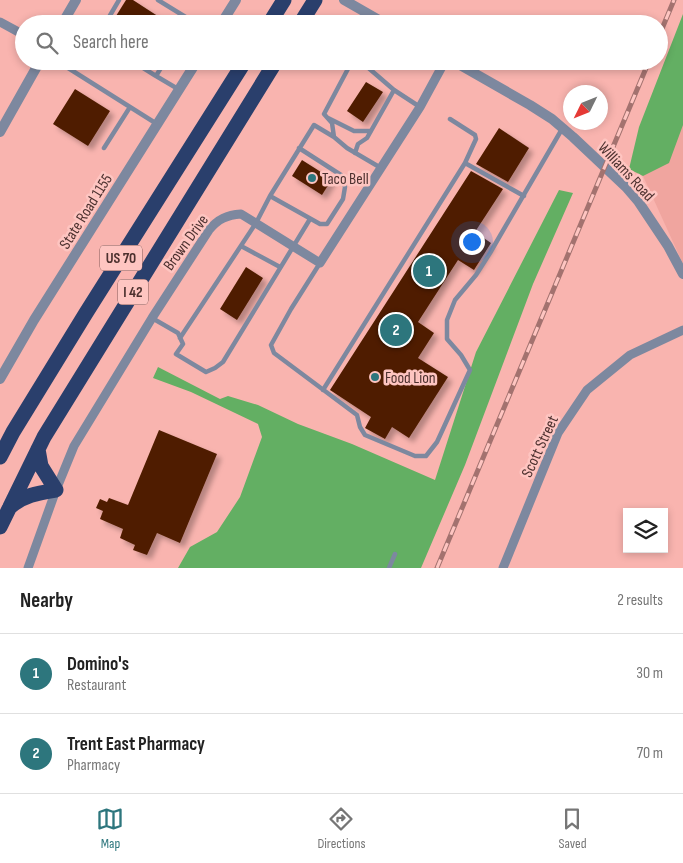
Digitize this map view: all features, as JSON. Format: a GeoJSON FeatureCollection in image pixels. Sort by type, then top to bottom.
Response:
{"type":"FeatureCollection","features":[{"type":"Feature","properties":{"kind":"highway"},"geometry":{"type":"LineString","coordinates":[[275,15],[284,0]]}},
{"type":"Feature","properties":{"kind":"highway"},"geometry":{"type":"LineString","coordinates":[[306,15],[315,0]]}},
{"type":"Feature","properties":{"kind":"highway","name":"US 70"},"geometry":{"type":"LineString","coordinates":[[0,457],[13,432],[86,313],[240,70]]}},
{"type":"Feature","properties":{"kind":"highway","name":"I 42"},"geometry":{"type":"LineString","coordinates":[[0,527],[38,449],[270,70]]}},
{"type":"Feature","properties":{"kind":"highway"},"geometry":{"type":"LineString","coordinates":[[0,448],[13,432]]}},
{"type":"Feature","properties":{"kind":"highway"},"geometry":{"type":"LineString","coordinates":[[9,508],[31,494],[56,490],[41,466],[38,449]]}},
{"type":"Feature","properties":{"kind":"street"},"geometry":{"type":"LineString","coordinates":[[67,15],[76,0]]}},
{"type":"Feature","properties":{"kind":"street"},"geometry":{"type":"LineString","coordinates":[[227,15],[236,0]]}},
{"type":"Feature","properties":{"kind":"street"},"geometry":{"type":"LineString","coordinates":[[349,1],[372,15]]}},
{"type":"Feature","properties":{"kind":"street"},"geometry":{"type":"LineString","coordinates":[[0,22],[15,30]]}},
{"type":"Feature","properties":{"kind":"street"},"geometry":{"type":"LineString","coordinates":[[0,132],[35,70]]}},
{"type":"Feature","properties":{"kind":"street","name":"State Road 1155"},"geometry":{"type":"LineString","coordinates":[[0,378],[34,320],[191,70]]}},
{"type":"Feature","properties":{"kind":"street"},"geometry":{"type":"LineString","coordinates":[[320,263],[420,107],[441,70]]}},
{"type":"Feature","properties":{"kind":"street","name":"Williams Road"},"geometry":{"type":"LineString","coordinates":[[468,70],[530,105],[563,128]]}},
{"type":"Feature","properties":{"kind":"street","name":"Williams Road"},"geometry":{"type":"LineString","coordinates":[[565,130],[626,187],[652,220],[683,274]]}},
{"type":"Feature","properties":{"kind":"street","name":"Brown Drive"},"geometry":{"type":"LineString","coordinates":[[28,568],[74,446],[152,318],[216,222],[223,218],[240,214],[320,263]]}},
{"type":"Feature","properties":{"kind":"street","name":"Scott Street"},"geometry":{"type":"LineString","coordinates":[[503,568],[558,433],[587,390],[630,355],[683,330]]}},
{"type":"Feature","properties":{"kind":"lane"},"geometry":{"type":"LineString","coordinates":[[110,15],[118,0]]}},
{"type":"Feature","properties":{"kind":"lane"},"geometry":{"type":"LineString","coordinates":[[158,0],[180,15]]}},
{"type":"Feature","properties":{"kind":"lane"},"geometry":{"type":"LineString","coordinates":[[71,70],[157,124]]}},
{"type":"Feature","properties":{"kind":"lane"},"geometry":{"type":"LineString","coordinates":[[146,70],[179,90]]}},
{"type":"Feature","properties":{"kind":"lane"},"geometry":{"type":"LineString","coordinates":[[156,76],[160,70]]}},
{"type":"Feature","properties":{"kind":"lane"},"geometry":{"type":"LineString","coordinates":[[334,137],[332,123],[324,114],[347,70]]}},
{"type":"Feature","properties":{"kind":"lane"},"geometry":{"type":"LineString","coordinates":[[371,70],[394,90],[420,107]]}},
{"type":"Feature","properties":{"kind":"lane"},"geometry":{"type":"LineString","coordinates":[[355,153],[358,144],[367,138],[394,90]]}},
{"type":"Feature","properties":{"kind":"lane"},"geometry":{"type":"LineString","coordinates":[[104,148],[130,107]]}},
{"type":"Feature","properties":{"kind":"lane"},"geometry":{"type":"LineString","coordinates":[[328,118],[354,131],[371,131]]}},
{"type":"Feature","properties":{"kind":"lane"},"geometry":{"type":"LineString","coordinates":[[323,390],[465,163],[476,139],[474,135],[450,119]]}},
{"type":"Feature","properties":{"kind":"lane"},"geometry":{"type":"LineString","coordinates":[[180,338],[256,224],[270,196],[314,124],[355,153],[381,168]]}},
{"type":"Feature","properties":{"kind":"lane"},"geometry":{"type":"LineString","coordinates":[[320,263],[290,309],[271,345],[274,352],[357,415],[360,427],[365,435],[415,456],[426,456],[437,442],[470,370],[461,355],[447,339],[447,320],[455,300],[476,275],[563,128]]}},
{"type":"Feature","properties":{"kind":"lane"},"geometry":{"type":"LineString","coordinates":[[270,196],[320,224],[327,224],[343,199],[345,187],[342,175],[299,148]]}},
{"type":"Feature","properties":{"kind":"lane"},"geometry":{"type":"LineString","coordinates":[[465,163],[524,196]]}},
{"type":"Feature","properties":{"kind":"lane"},"geometry":{"type":"LineString","coordinates":[[152,318],[178,333],[182,344],[176,354],[206,372],[215,368],[223,362],[310,219]]}},
{"type":"Feature","properties":{"kind":"lane"},"geometry":{"type":"LineString","coordinates":[[241,246],[280,267]]}},
{"type":"Feature","properties":{"kind":"lane"},"geometry":{"type":"LineString","coordinates":[[390,568],[395,554]]}},
{"type":"Feature","properties":{"kind":"shaded area"},"geometry":{"type":"Polygon","coordinates":[[[683,79],[683,264],[643,176],[683,79]]]}},
{"type":"Feature","properties":{"kind":"green space"},"geometry":{"type":"Polygon","coordinates":[[[683,14],[683,125],[669,163],[643,176],[629,169],[639,127],[661,70],[668,70],[668,53],[683,14]]]}},
{"type":"Feature","properties":{"kind":"green space"},"geometry":{"type":"Polygon","coordinates":[[[559,190],[573,193],[533,284],[465,465],[421,568],[178,568],[190,547],[217,532],[240,497],[262,437],[258,424],[191,392],[153,378],[158,367],[220,399],[228,396],[258,405],[298,424],[352,444],[435,480],[476,352],[559,190]]]}},
{"type":"Feature","properties":{"kind":"building"},"geometry":{"type":"Polygon","coordinates":[[[126,0],[133,0],[156,15],[117,15],[126,0]]]}},
{"type":"Feature","properties":{"kind":"building"},"geometry":{"type":"Polygon","coordinates":[[[366,82],[383,92],[363,122],[347,111],[366,82]]]}},
{"type":"Feature","properties":{"kind":"building"},"geometry":{"type":"Polygon","coordinates":[[[75,89],[110,111],[88,146],[53,124],[75,89]]]}},
{"type":"Feature","properties":{"kind":"building"},"geometry":{"type":"Polygon","coordinates":[[[499,128],[529,148],[508,182],[476,164],[499,128]]]}},
{"type":"Feature","properties":{"kind":"building","name":"Taco Bell"},"geometry":{"type":"Polygon","coordinates":[[[302,160],[332,179],[322,195],[292,176],[302,160]]]}},
{"type":"Feature","properties":{"kind":"building"},"geometry":{"type":"Polygon","coordinates":[[[471,171],[503,189],[475,232],[491,243],[474,270],[458,260],[418,322],[434,333],[418,358],[448,377],[409,438],[392,427],[385,439],[365,428],[371,417],[330,390],[471,171]]]}},
{"type":"Feature","properties":{"kind":"building"},"geometry":{"type":"Polygon","coordinates":[[[246,267],[263,278],[237,320],[220,309],[246,267]]]}},
{"type":"Feature","properties":{"kind":"building"},"geometry":{"type":"Polygon","coordinates":[[[159,430],[217,454],[180,543],[157,533],[147,555],[133,550],[135,545],[120,538],[123,529],[100,519],[103,511],[96,508],[100,499],[107,502],[109,498],[128,505],[159,430]]]}},
{"type":"Feature","properties":{"kind":"railway"},"geometry":{"type":"LineString","coordinates":[[668,15],[674,0]]}},
{"type":"Feature","properties":{"kind":"railway"},"geometry":{"type":"LineString","coordinates":[[437,568],[645,70]]}},
{"type":"Feature","properties":{"kind":"place","name":"Taco Bell"},"geometry":{"type":"Point","coordinates":[312,178]}},
{"type":"Feature","properties":{"kind":"place","name":"Domino's"},"geometry":{"type":"Point","coordinates":[429,271]}},
{"type":"Feature","properties":{"kind":"place","name":"Trent East Pharmacy"},"geometry":{"type":"Point","coordinates":[396,330]}},
{"type":"Feature","properties":{"kind":"place","name":"Food Lion"},"geometry":{"type":"Point","coordinates":[375,377]}}]}
